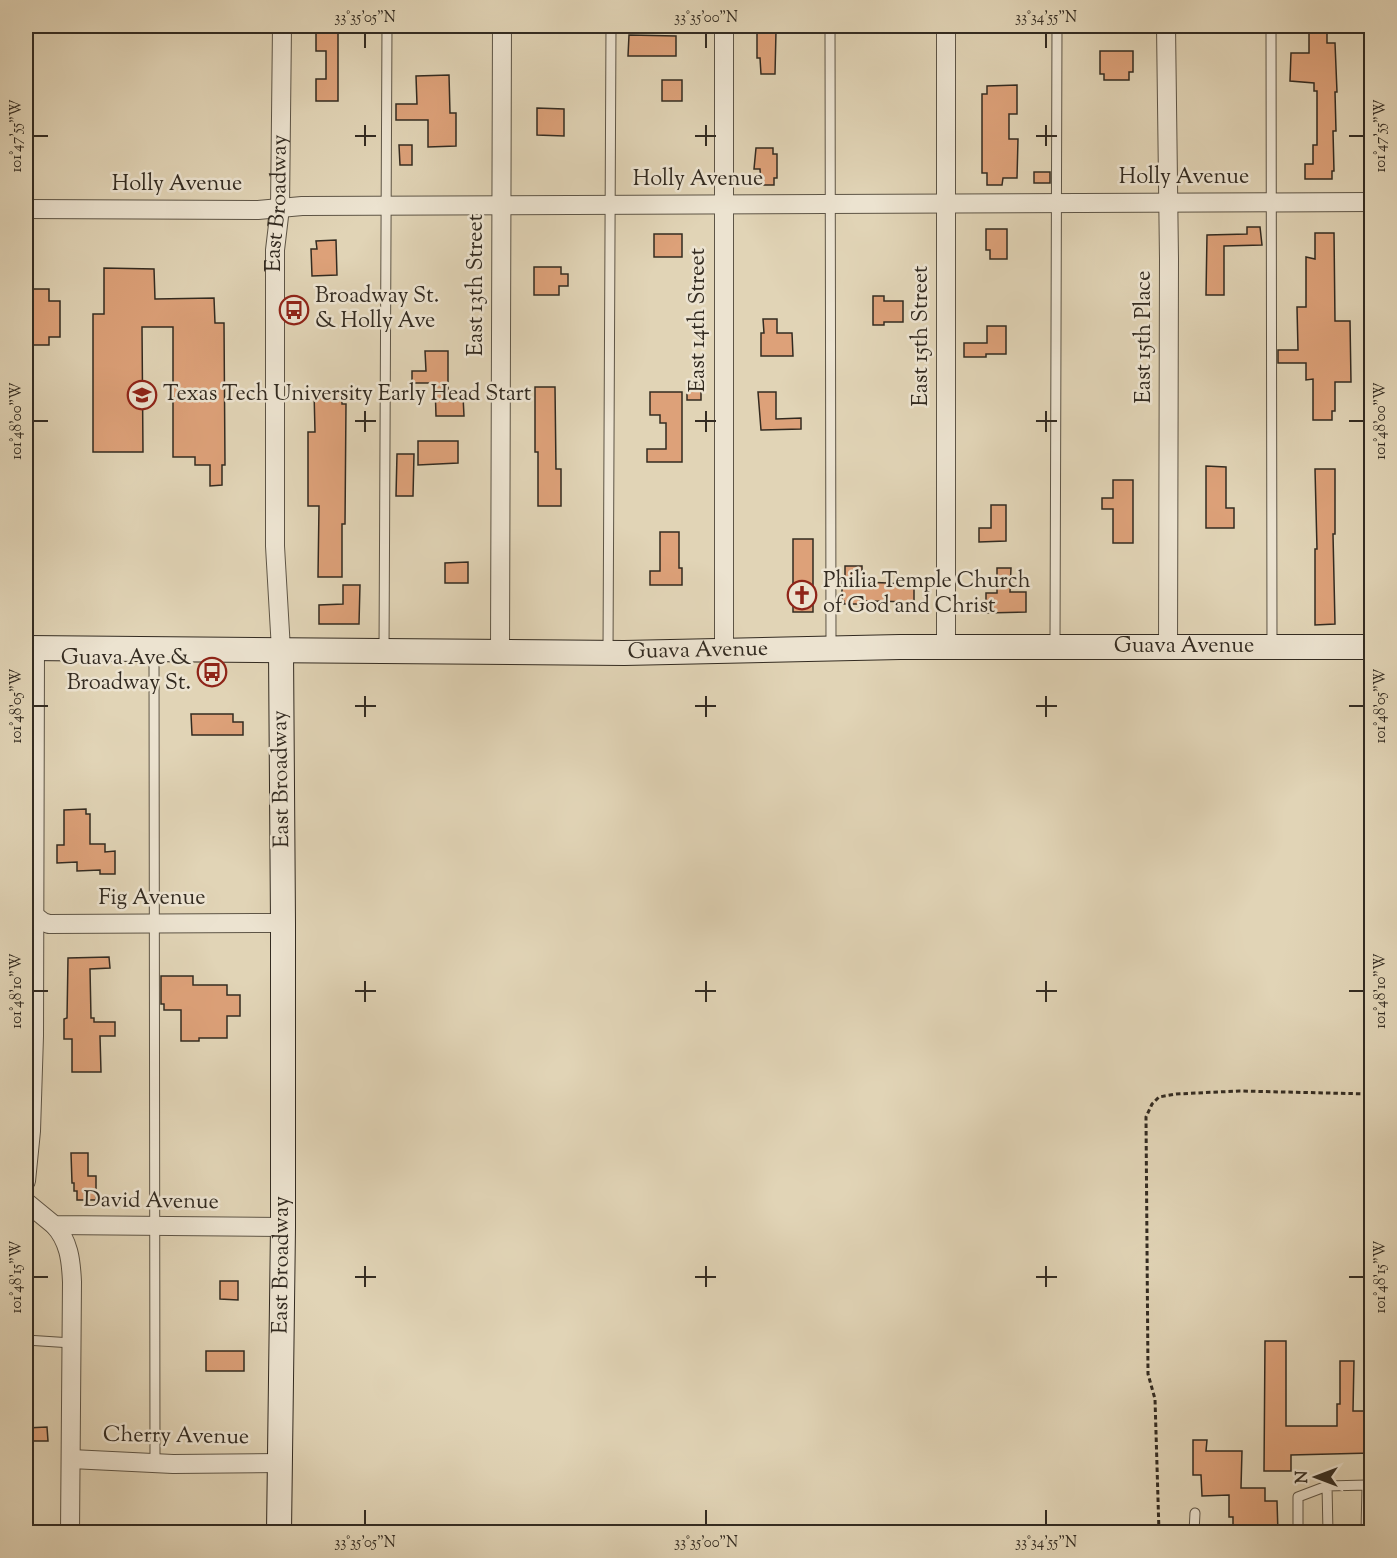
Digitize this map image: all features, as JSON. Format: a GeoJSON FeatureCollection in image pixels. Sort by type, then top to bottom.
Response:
{"type":"FeatureCollection","features":[{"type":"Feature","properties":{"kind":"street","name":"East Broadway"},"geometry":{"type":"LineString","coordinates":[[279,1533],[283,1227],[283,923],[281,650],[275,546],[275,250],[280,208],[282,26]]}},
{"type":"Feature","properties":{"kind":"street","name":"East 13th Street"},"geometry":{"type":"LineString","coordinates":[[500,652],[502,26]]}},
{"type":"Feature","properties":{"kind":"street","name":"East 14th Street"},"geometry":{"type":"LineString","coordinates":[[724,26],[724,651]]}},
{"type":"Feature","properties":{"kind":"street","name":"East 15th Street"},"geometry":{"type":"LineString","coordinates":[[946,26],[946,647]]}},
{"type":"Feature","properties":{"kind":"street","name":"East 15th Place"},"geometry":{"type":"LineString","coordinates":[[1166,26],[1168,648]]}},
{"type":"Feature","properties":{"kind":"street","name":"Holly Avenue"},"geometry":{"type":"LineString","coordinates":[[26,209],[258,210],[386,205],[1371,202]]}},
{"type":"Feature","properties":{"kind":"street","name":"Guava Avenue"},"geometry":{"type":"LineString","coordinates":[[30,648],[608,653],[946,647],[1371,648]]}},
{"type":"Feature","properties":{"kind":"street"},"geometry":{"type":"LineString","coordinates":[[26,1181],[30,1149],[30,648]]}},
{"type":"Feature","properties":{"kind":"street","name":"Fig Avenue"},"geometry":{"type":"LineString","coordinates":[[30,913],[49,924],[283,923]]}},
{"type":"Feature","properties":{"kind":"street","name":"David Avenue"},"geometry":{"type":"LineString","coordinates":[[26,1203],[54,1225],[283,1227]]}},
{"type":"Feature","properties":{"kind":"street"},"geometry":{"type":"LineString","coordinates":[[54,1225],[67,1245],[70,1258],[72,1343],[70,1533]]}},
{"type":"Feature","properties":{"kind":"street","name":"Cherry Avenue"},"geometry":{"type":"LineString","coordinates":[[71,1459],[155,1463],[280,1463]]}},
{"type":"Feature","properties":{"kind":"lane"},"geometry":{"type":"LineString","coordinates":[[384,651],[387,26]]}},
{"type":"Feature","properties":{"kind":"lane"},"geometry":{"type":"LineString","coordinates":[[608,653],[611,26]]}},
{"type":"Feature","properties":{"kind":"lane"},"geometry":{"type":"LineString","coordinates":[[830,26],[831,649]]}},
{"type":"Feature","properties":{"kind":"lane"},"geometry":{"type":"LineString","coordinates":[[1055,648],[1057,26]]}},
{"type":"Feature","properties":{"kind":"lane"},"geometry":{"type":"LineString","coordinates":[[1271,26],[1272,648]]}},
{"type":"Feature","properties":{"kind":"lane"},"geometry":{"type":"LineString","coordinates":[[154,649],[155,1463]]}},
{"type":"Feature","properties":{"kind":"lane"},"geometry":{"type":"LineString","coordinates":[[26,1340],[72,1343]]}},
{"type":"Feature","properties":{"kind":"lane"},"geometry":{"type":"LineString","coordinates":[[1298,1533],[1298,1497],[1327,1486],[1367,1485],[1366,1533]]}},
{"type":"Feature","properties":{"kind":"lane"},"geometry":{"type":"LineString","coordinates":[[1327,1486],[1328,1533]]}},
{"type":"Feature","properties":{"kind":"lane"},"geometry":{"type":"LineString","coordinates":[[1194,1533],[1195,1513]]}},
{"type":"Feature","properties":{"kind":"path"},"geometry":{"type":"LineString","coordinates":[[1159,1533],[1155,1399],[1148,1374],[1146,1117],[1152,1104],[1159,1096],[1239,1091],[1371,1094]]}},
{"type":"Feature","properties":{"kind":"building"},"geometry":{"type":"Polygon","coordinates":[[[316,26],[338,26],[338,101],[316,101],[316,79],[326,79],[326,51],[316,51],[316,26]]]}},
{"type":"Feature","properties":{"kind":"building"},"geometry":{"type":"Polygon","coordinates":[[[1309,29],[1327,29],[1327,43],[1335,43],[1337,92],[1335,92],[1336,131],[1333,131],[1334,171],[1332,171],[1332,179],[1305,179],[1305,164],[1313,164],[1313,145],[1317,145],[1317,91],[1314,91],[1314,83],[1290,81],[1291,53],[1309,53],[1309,29]]]}},
{"type":"Feature","properties":{"kind":"building"},"geometry":{"type":"Polygon","coordinates":[[[757,31],[776,31],[775,74],[761,74],[760,58],[757,58],[757,31]]]}},
{"type":"Feature","properties":{"kind":"building"},"geometry":{"type":"Polygon","coordinates":[[[629,35],[676,36],[676,56],[628,56],[629,35]]]}},
{"type":"Feature","properties":{"kind":"building"},"geometry":{"type":"Polygon","coordinates":[[[1100,51],[1133,51],[1133,72],[1129,72],[1129,80],[1104,80],[1104,74],[1100,74],[1100,51]]]}},
{"type":"Feature","properties":{"kind":"building"},"geometry":{"type":"Polygon","coordinates":[[[449,75],[450,113],[456,113],[456,146],[428,147],[428,120],[396,120],[396,104],[417,104],[416,76],[449,75]]]}},
{"type":"Feature","properties":{"kind":"building"},"geometry":{"type":"Polygon","coordinates":[[[662,80],[682,80],[682,101],[662,101],[662,80]]]}},
{"type":"Feature","properties":{"kind":"building"},"geometry":{"type":"Polygon","coordinates":[[[1017,85],[1017,114],[1009,114],[1009,139],[1018,139],[1017,178],[1003,178],[1002,185],[987,185],[987,173],[982,173],[982,94],[987,94],[987,86],[1017,85]]]}},
{"type":"Feature","properties":{"kind":"building"},"geometry":{"type":"Polygon","coordinates":[[[537,108],[564,109],[564,136],[537,135],[537,108]]]}},
{"type":"Feature","properties":{"kind":"building"},"geometry":{"type":"Polygon","coordinates":[[[399,145],[412,145],[412,165],[400,165],[399,145]]]}},
{"type":"Feature","properties":{"kind":"building"},"geometry":{"type":"Polygon","coordinates":[[[756,148],[773,148],[773,154],[777,154],[777,178],[774,178],[774,185],[761,185],[760,169],[754,169],[756,148]]]}},
{"type":"Feature","properties":{"kind":"building"},"geometry":{"type":"Polygon","coordinates":[[[1034,172],[1050,172],[1050,183],[1034,183],[1034,172]]]}},
{"type":"Feature","properties":{"kind":"building"},"geometry":{"type":"Polygon","coordinates":[[[1247,227],[1260,227],[1262,245],[1224,246],[1224,295],[1206,295],[1207,235],[1247,234],[1247,227]]]}},
{"type":"Feature","properties":{"kind":"building"},"geometry":{"type":"Polygon","coordinates":[[[986,229],[1007,229],[1007,259],[990,259],[990,250],[986,250],[986,229]]]}},
{"type":"Feature","properties":{"kind":"building"},"geometry":{"type":"Polygon","coordinates":[[[1315,233],[1334,233],[1335,321],[1350,321],[1351,382],[1335,382],[1335,411],[1332,411],[1332,420],[1313,420],[1313,379],[1306,380],[1306,363],[1278,363],[1278,350],[1298,350],[1297,307],[1306,307],[1306,257],[1315,259],[1315,233]]]}},
{"type":"Feature","properties":{"kind":"building"},"geometry":{"type":"Polygon","coordinates":[[[654,234],[682,234],[682,257],[654,257],[654,234]]]}},
{"type":"Feature","properties":{"kind":"building"},"geometry":{"type":"Polygon","coordinates":[[[336,240],[337,275],[312,276],[311,249],[317,249],[316,241],[336,240]]]}},
{"type":"Feature","properties":{"kind":"building"},"geometry":{"type":"Polygon","coordinates":[[[534,267],[561,267],[561,274],[568,274],[568,286],[559,286],[559,295],[534,295],[534,267]]]}},
{"type":"Feature","properties":{"kind":"building"},"geometry":{"type":"Polygon","coordinates":[[[104,268],[154,269],[155,299],[214,298],[215,323],[224,323],[225,465],[222,465],[222,485],[210,486],[210,465],[195,465],[195,457],[173,457],[173,327],[142,327],[143,452],[93,452],[93,314],[104,314],[104,268]]]}},
{"type":"Feature","properties":{"kind":"building"},"geometry":{"type":"Polygon","coordinates":[[[26,289],[49,289],[49,301],[60,301],[60,337],[49,337],[49,345],[26,345],[26,289]]]}},
{"type":"Feature","properties":{"kind":"building"},"geometry":{"type":"Polygon","coordinates":[[[873,296],[884,296],[884,301],[903,301],[903,322],[884,322],[884,325],[873,325],[873,296]]]}},
{"type":"Feature","properties":{"kind":"building"},"geometry":{"type":"Polygon","coordinates":[[[763,319],[777,319],[777,333],[792,333],[793,356],[761,356],[763,319]]]}},
{"type":"Feature","properties":{"kind":"building"},"geometry":{"type":"Polygon","coordinates":[[[987,326],[1006,326],[1006,354],[964,357],[964,343],[987,343],[987,326]]]}},
{"type":"Feature","properties":{"kind":"building"},"geometry":{"type":"Polygon","coordinates":[[[425,351],[448,351],[448,397],[463,396],[464,416],[436,416],[435,383],[412,383],[412,371],[426,371],[425,351]]]}},
{"type":"Feature","properties":{"kind":"building"},"geometry":{"type":"Polygon","coordinates":[[[687,385],[701,385],[701,400],[687,400],[687,385]]]}},
{"type":"Feature","properties":{"kind":"building"},"geometry":{"type":"Polygon","coordinates":[[[535,387],[555,387],[556,469],[561,469],[561,506],[538,506],[535,387]]]}},
{"type":"Feature","properties":{"kind":"building"},"geometry":{"type":"Polygon","coordinates":[[[314,391],[328,391],[328,395],[342,394],[342,404],[346,404],[342,577],[318,577],[319,506],[308,506],[308,432],[315,432],[314,391]]]}},
{"type":"Feature","properties":{"kind":"building"},"geometry":{"type":"Polygon","coordinates":[[[650,392],[682,392],[682,462],[647,462],[647,449],[666,449],[666,423],[660,423],[660,415],[650,415],[650,392]]]}},
{"type":"Feature","properties":{"kind":"building"},"geometry":{"type":"Polygon","coordinates":[[[758,392],[776,392],[776,419],[801,418],[801,429],[761,430],[758,392]]]}},
{"type":"Feature","properties":{"kind":"building"},"geometry":{"type":"Polygon","coordinates":[[[418,441],[458,441],[458,463],[418,465],[418,441]]]}},
{"type":"Feature","properties":{"kind":"building"},"geometry":{"type":"Polygon","coordinates":[[[397,454],[414,454],[413,496],[396,496],[397,454]]]}},
{"type":"Feature","properties":{"kind":"building"},"geometry":{"type":"Polygon","coordinates":[[[1206,466],[1226,467],[1226,508],[1234,508],[1234,528],[1206,528],[1206,466]]]}},
{"type":"Feature","properties":{"kind":"building"},"geometry":{"type":"Polygon","coordinates":[[[1315,469],[1335,469],[1335,534],[1333,534],[1335,624],[1315,625],[1315,549],[1317,549],[1315,469]]]}},
{"type":"Feature","properties":{"kind":"building"},"geometry":{"type":"Polygon","coordinates":[[[1113,480],[1133,480],[1133,543],[1113,543],[1113,509],[1102,509],[1102,498],[1113,498],[1113,480]]]}},
{"type":"Feature","properties":{"kind":"building"},"geometry":{"type":"Polygon","coordinates":[[[991,505],[1006,505],[1006,541],[979,542],[979,528],[991,528],[991,505]]]}},
{"type":"Feature","properties":{"kind":"building"},"geometry":{"type":"Polygon","coordinates":[[[660,532],[679,532],[679,568],[682,568],[682,585],[650,585],[650,571],[660,571],[660,532]]]}},
{"type":"Feature","properties":{"kind":"building"},"geometry":{"type":"Polygon","coordinates":[[[793,539],[813,539],[813,612],[793,612],[793,539]]]}},
{"type":"Feature","properties":{"kind":"building"},"geometry":{"type":"Polygon","coordinates":[[[468,562],[468,583],[445,583],[445,563],[468,562]]]}},
{"type":"Feature","properties":{"kind":"building"},"geometry":{"type":"Polygon","coordinates":[[[845,566],[862,566],[862,582],[914,584],[914,602],[860,601],[860,604],[844,604],[842,578],[845,578],[845,566]]]}},
{"type":"Feature","properties":{"kind":"building"},"geometry":{"type":"Polygon","coordinates":[[[997,568],[1011,568],[1010,592],[1026,592],[1026,612],[986,613],[986,593],[997,593],[997,568]]]}},
{"type":"Feature","properties":{"kind":"building"},"geometry":{"type":"Polygon","coordinates":[[[343,585],[360,585],[359,624],[319,624],[319,605],[343,604],[343,585]]]}},
{"type":"Feature","properties":{"kind":"building"},"geometry":{"type":"Polygon","coordinates":[[[191,714],[233,714],[233,722],[243,722],[243,735],[192,735],[191,714]]]}},
{"type":"Feature","properties":{"kind":"building"},"geometry":{"type":"Polygon","coordinates":[[[86,809],[86,814],[90,814],[90,844],[105,844],[105,852],[115,851],[115,874],[100,874],[100,870],[77,871],[77,862],[57,863],[57,845],[64,845],[64,810],[86,809]]]}},
{"type":"Feature","properties":{"kind":"building"},"geometry":{"type":"Polygon","coordinates":[[[109,957],[110,968],[90,969],[91,1018],[94,1018],[94,1022],[115,1022],[115,1036],[100,1036],[101,1072],[72,1072],[72,1039],[64,1039],[64,1019],[67,1018],[68,958],[109,957]]]}},
{"type":"Feature","properties":{"kind":"building"},"geometry":{"type":"Polygon","coordinates":[[[161,976],[193,976],[193,985],[227,985],[227,995],[240,995],[240,1016],[227,1016],[227,1038],[199,1038],[199,1041],[181,1041],[181,1010],[164,1010],[164,1004],[161,1004],[161,976]]]}},
{"type":"Feature","properties":{"kind":"building"},"geometry":{"type":"Polygon","coordinates":[[[71,1153],[88,1153],[88,1176],[96,1176],[96,1200],[77,1200],[77,1191],[74,1191],[74,1183],[72,1183],[71,1153]]]}},
{"type":"Feature","properties":{"kind":"building"},"geometry":{"type":"Polygon","coordinates":[[[220,1281],[238,1281],[238,1300],[220,1299],[220,1281]]]}},
{"type":"Feature","properties":{"kind":"building"},"geometry":{"type":"Polygon","coordinates":[[[1265,1341],[1286,1341],[1286,1426],[1337,1426],[1337,1404],[1340,1404],[1340,1361],[1354,1361],[1353,1411],[1371,1411],[1371,1453],[1291,1455],[1291,1471],[1264,1471],[1265,1341]]]}},
{"type":"Feature","properties":{"kind":"building"},"geometry":{"type":"Polygon","coordinates":[[[206,1351],[244,1351],[244,1371],[206,1371],[206,1351]]]}},
{"type":"Feature","properties":{"kind":"building"},"geometry":{"type":"Polygon","coordinates":[[[47,1427],[48,1441],[26,1441],[26,1428],[47,1427]]]}},
{"type":"Feature","properties":{"kind":"building"},"geometry":{"type":"Polygon","coordinates":[[[1193,1440],[1207,1440],[1206,1451],[1242,1451],[1241,1488],[1265,1488],[1265,1501],[1277,1501],[1278,1533],[1233,1533],[1233,1517],[1229,1517],[1229,1495],[1202,1496],[1201,1475],[1193,1475],[1193,1440]]]}},
{"type":"Feature","properties":{"kind":"place","name":"Broadway St. & Holly Ave"},"geometry":{"type":"Point","coordinates":[294,310]}},
{"type":"Feature","properties":{"kind":"place","name":"Texas Tech University Early Head Start"},"geometry":{"type":"Point","coordinates":[142,395]}},
{"type":"Feature","properties":{"kind":"place","name":"Philia Temple Church of God and Christ"},"geometry":{"type":"Point","coordinates":[802,595]}},
{"type":"Feature","properties":{"kind":"place","name":"Guava Ave & Broadway St."},"geometry":{"type":"Point","coordinates":[212,672]}}]}
